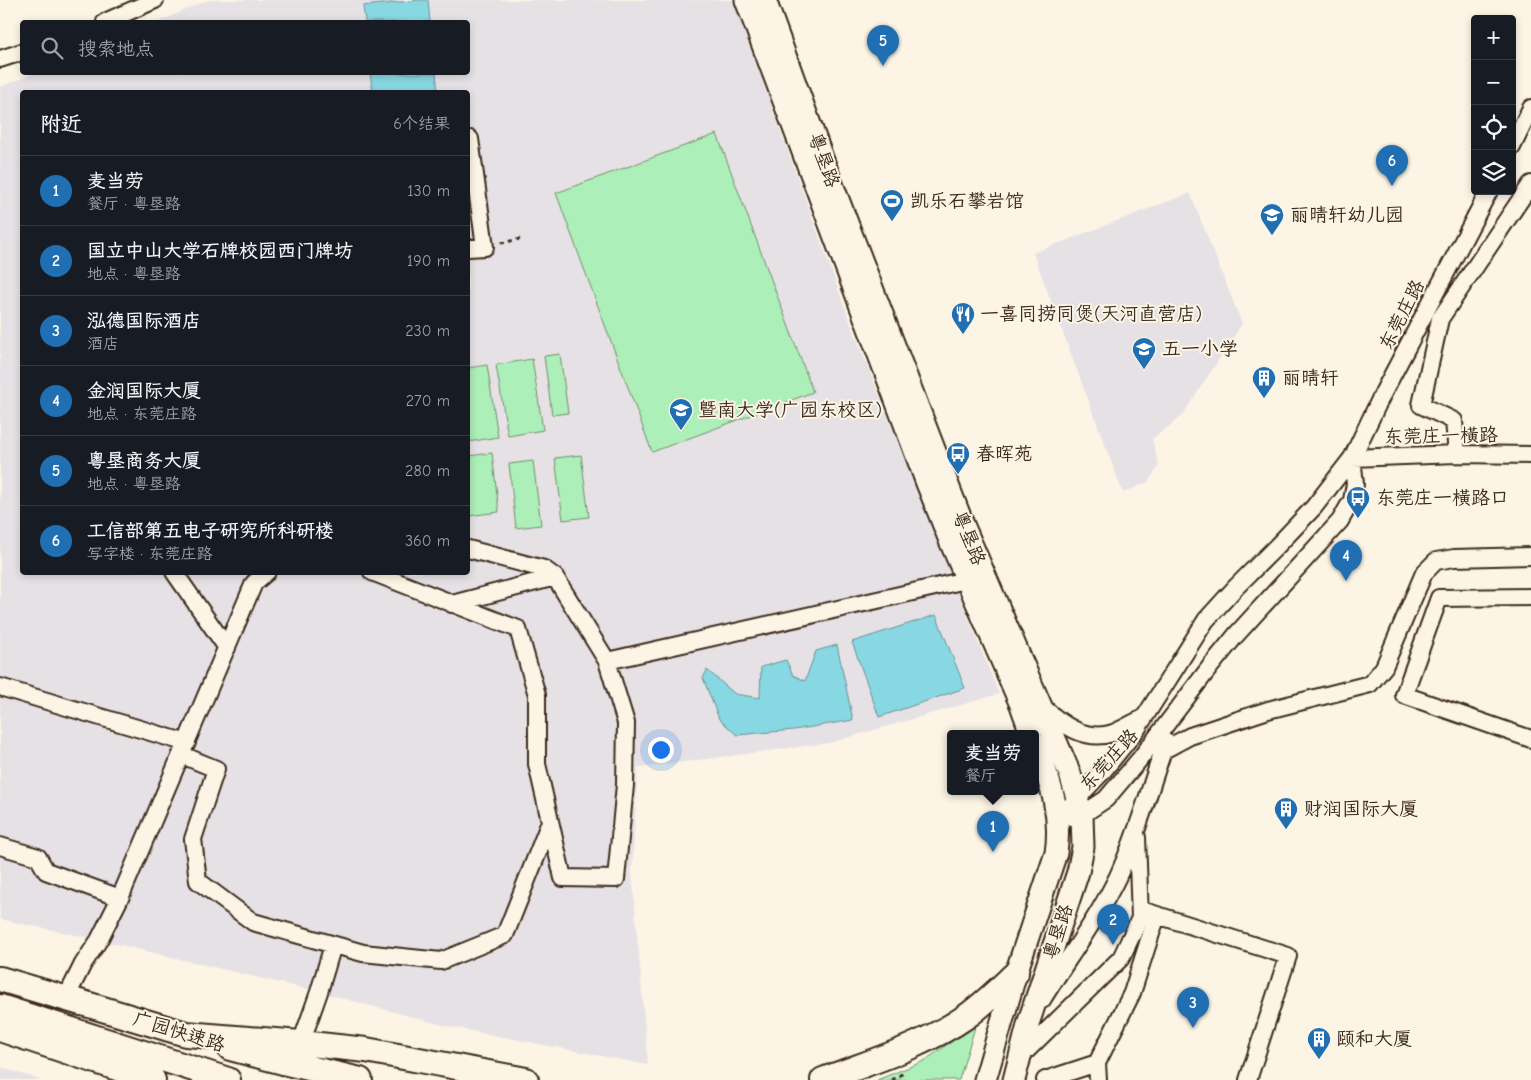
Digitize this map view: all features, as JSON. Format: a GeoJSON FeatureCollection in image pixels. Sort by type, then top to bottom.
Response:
{"type":"FeatureCollection","features":[{"type":"Feature","properties":{"kind":"highway"},"geometry":{"type":"LineString","coordinates":[[823,1080],[927,1039],[967,1016],[1016,973]]}},
{"type":"Feature","properties":{"kind":"highway"},"geometry":{"type":"LineString","coordinates":[[0,979],[186,1034],[366,1050],[526,1080]]}},
{"type":"Feature","properties":{"kind":"highway","name":"广园快速路"},"geometry":{"type":"LineString","coordinates":[[0,1007],[228,1080]]}},
{"type":"Feature","properties":{"kind":"highway"},"geometry":{"type":"LineString","coordinates":[[0,1014],[91,1037]]}},
{"type":"Feature","properties":{"kind":"highway"},"geometry":{"type":"LineString","coordinates":[[0,1029],[153,1080]]}},
{"type":"Feature","properties":{"kind":"highway","name":"广园快速路"},"geometry":{"type":"LineString","coordinates":[[186,1034],[283,1062],[360,1080]]}},
{"type":"Feature","properties":{"kind":"main road","name":"粤垦路"},"geometry":{"type":"LineString","coordinates":[[746,0],[896,404],[966,580],[1021,705],[1030,730]]}},
{"type":"Feature","properties":{"kind":"main road","name":"粤垦路"},"geometry":{"type":"LineString","coordinates":[[765,0],[824,163],[964,527],[1070,774],[1080,806],[1083,847],[1078,872],[1029,1021],[1014,1080]]}},
{"type":"Feature","properties":{"kind":"main road","name":"粤垦路"},"geometry":{"type":"LineString","coordinates":[[985,1080],[1016,973],[1056,853],[1058,819],[1051,785],[1039,752]]}},
{"type":"Feature","properties":{"kind":"street"},"geometry":{"type":"LineString","coordinates":[[110,20],[155,0]]}},
{"type":"Feature","properties":{"kind":"street"},"geometry":{"type":"LineString","coordinates":[[0,59],[20,53]]}},
{"type":"Feature","properties":{"kind":"street"},"geometry":{"type":"LineString","coordinates":[[1516,139],[1531,108]]}},
{"type":"Feature","properties":{"kind":"street"},"geometry":{"type":"LineString","coordinates":[[470,139],[485,247],[470,248]]}},
{"type":"Feature","properties":{"kind":"street"},"geometry":{"type":"LineString","coordinates":[[1457,454],[1454,421],[1421,405],[1440,319],[1531,184]]}},
{"type":"Feature","properties":{"kind":"street","name":"东莞庄路"},"geometry":{"type":"LineString","coordinates":[[1080,806],[1106,767],[1146,717],[1190,643],[1206,620],[1314,506],[1352,458],[1383,393],[1487,195]]}},
{"type":"Feature","properties":{"kind":"street","name":"东莞庄一横路"},"geometry":{"type":"LineString","coordinates":[[1352,458],[1457,454],[1531,454]]}},
{"type":"Feature","properties":{"kind":"street","name":"东莞庄路"},"geometry":{"type":"LineString","coordinates":[[1058,819],[1080,806],[1106,798],[1236,635],[1340,521],[1352,500],[1355,484],[1352,458]]}},
{"type":"Feature","properties":{"kind":"street"},"geometry":{"type":"LineString","coordinates":[[380,575],[518,629],[537,695],[537,764],[562,878],[616,879],[625,785],[626,723],[607,661],[555,577],[544,569],[470,550]]}},
{"type":"Feature","properties":{"kind":"street"},"geometry":{"type":"LineString","coordinates":[[1162,751],[1190,736],[1268,710],[1370,684],[1384,667],[1424,573],[1436,561],[1454,558],[1531,556]]}},
{"type":"Feature","properties":{"kind":"street"},"geometry":{"type":"LineString","coordinates":[[176,575],[227,648]]}},
{"type":"Feature","properties":{"kind":"street"},"geometry":{"type":"LineString","coordinates":[[66,998],[120,898],[254,583],[263,575]]}},
{"type":"Feature","properties":{"kind":"street"},"geometry":{"type":"LineString","coordinates":[[452,604],[555,577]]}},
{"type":"Feature","properties":{"kind":"street"},"geometry":{"type":"LineString","coordinates":[[607,661],[966,580]]}},
{"type":"Feature","properties":{"kind":"street"},"geometry":{"type":"LineString","coordinates":[[1531,597],[1439,598],[1404,695],[1531,739]]}},
{"type":"Feature","properties":{"kind":"street"},"geometry":{"type":"LineString","coordinates":[[0,686],[184,749],[216,769],[193,839],[198,881],[254,922],[363,953],[441,961],[505,935],[550,822]]}},
{"type":"Feature","properties":{"kind":"street"},"geometry":{"type":"LineString","coordinates":[[1041,706],[1055,719],[1070,728],[1088,735],[1112,733],[1146,717]]}},
{"type":"Feature","properties":{"kind":"street"},"geometry":{"type":"LineString","coordinates":[[1029,1021],[1094,919],[1118,877],[1136,832],[1177,711]]}},
{"type":"Feature","properties":{"kind":"street"},"geometry":{"type":"LineString","coordinates":[[1020,1057],[1121,958],[1140,918],[1141,910],[1136,832]]}},
{"type":"Feature","properties":{"kind":"street"},"geometry":{"type":"LineString","coordinates":[[0,846],[38,857],[46,871],[120,898]]}},
{"type":"Feature","properties":{"kind":"street"},"geometry":{"type":"LineString","coordinates":[[1141,910],[1288,956],[1248,1080]]}},
{"type":"Feature","properties":{"kind":"street"},"geometry":{"type":"LineString","coordinates":[[1098,1080],[1097,1063],[1132,993],[1157,915]]}},
{"type":"Feature","properties":{"kind":"street"},"geometry":{"type":"LineString","coordinates":[[301,1043],[333,945]]}},
{"type":"Feature","properties":{"kind":"street"},"geometry":{"type":"LineString","coordinates":[[1045,1080],[1097,1063]]}},
{"type":"Feature","properties":{"kind":"shaded area","name":"暨南大学(广园东校区)"},"geometry":{"type":"Polygon","coordinates":[[[214,0],[733,0],[852,327],[999,694],[829,743],[638,768],[632,871],[648,1065],[446,1026],[319,992],[99,940],[0,919],[0,87],[30,75],[470,75],[470,20],[162,20],[205,1],[214,0]]]}},
{"type":"Feature","properties":{"kind":"shaded area","name":"五一小学"},"geometry":{"type":"Polygon","coordinates":[[[1190,193],[1242,324],[1182,416],[1152,439],[1159,466],[1148,482],[1123,493],[1033,253],[1190,193]]]}},
{"type":"Feature","properties":{"kind":"shaded area"},"geometry":{"type":"Polygon","coordinates":[[[0,1067],[41,1080],[0,1080],[0,1067]]]}},
{"type":"Feature","properties":{"kind":"green space"},"geometry":{"type":"Polygon","coordinates":[[[717,134],[813,392],[652,452],[556,193],[717,134]]]}},
{"type":"Feature","properties":{"kind":"green space"},"geometry":{"type":"Polygon","coordinates":[[[560,354],[568,413],[552,415],[544,356],[560,354]]]}},
{"type":"Feature","properties":{"kind":"green space"},"geometry":{"type":"Polygon","coordinates":[[[532,359],[543,430],[508,436],[496,365],[532,359]]]}},
{"type":"Feature","properties":{"kind":"green space"},"geometry":{"type":"Polygon","coordinates":[[[487,365],[498,437],[470,442],[470,368],[487,365]]]}},
{"type":"Feature","properties":{"kind":"green space"},"geometry":{"type":"Polygon","coordinates":[[[492,453],[499,512],[470,516],[470,456],[492,453]]]}},
{"type":"Feature","properties":{"kind":"green space"},"geometry":{"type":"Polygon","coordinates":[[[581,455],[589,517],[563,520],[555,458],[581,455]]]}},
{"type":"Feature","properties":{"kind":"green space"},"geometry":{"type":"Polygon","coordinates":[[[533,461],[541,525],[516,528],[509,464],[533,461]]]}},
{"type":"Feature","properties":{"kind":"green space"},"geometry":{"type":"Polygon","coordinates":[[[976,1024],[959,1080],[877,1080],[924,1061],[976,1024]]]}},
{"type":"Feature","properties":{"kind":"water"},"geometry":{"type":"Polygon","coordinates":[[[428,0],[430,20],[365,20],[363,6],[428,0]]]}},
{"type":"Feature","properties":{"kind":"water"},"geometry":{"type":"Polygon","coordinates":[[[370,75],[436,75],[438,90],[373,90],[370,75]]]}},
{"type":"Feature","properties":{"kind":"water"},"geometry":{"type":"Polygon","coordinates":[[[936,615],[965,688],[879,717],[852,642],[936,615]]]}},
{"type":"Feature","properties":{"kind":"water"},"geometry":{"type":"Polygon","coordinates":[[[837,645],[853,720],[794,730],[737,735],[719,719],[703,678],[707,670],[735,694],[760,698],[761,667],[786,660],[793,675],[805,681],[816,651],[837,645]]]}},
{"type":"Feature","properties":{"kind":"place","name":"粤垦商务大厦"},"geometry":{"type":"Point","coordinates":[883,66]}},
{"type":"Feature","properties":{"kind":"place","name":"工信部第五电子研究所科研楼"},"geometry":{"type":"Point","coordinates":[1392,186]}},
{"type":"Feature","properties":{"kind":"place","name":"凯乐石攀岩馆"},"geometry":{"type":"Point","coordinates":[892,222]}},
{"type":"Feature","properties":{"kind":"place","name":"丽晴轩幼儿园"},"geometry":{"type":"Point","coordinates":[1272,236]}},
{"type":"Feature","properties":{"kind":"place","name":"一喜同捞同煲(天河直营店)"},"geometry":{"type":"Point","coordinates":[963,335]}},
{"type":"Feature","properties":{"kind":"place","name":"五一小学"},"geometry":{"type":"Point","coordinates":[1144,370]}},
{"type":"Feature","properties":{"kind":"place","name":"丽晴轩"},"geometry":{"type":"Point","coordinates":[1264,399]}},
{"type":"Feature","properties":{"kind":"place","name":"暨南大学(广园东校区)"},"geometry":{"type":"Point","coordinates":[681,431]}},
{"type":"Feature","properties":{"kind":"place","name":"春晖苑"},"geometry":{"type":"Point","coordinates":[958,475]}},
{"type":"Feature","properties":{"kind":"place","name":"东莞庄一横路口"},"geometry":{"type":"Point","coordinates":[1358,519]}},
{"type":"Feature","properties":{"kind":"place","name":"金润国际大厦"},"geometry":{"type":"Point","coordinates":[1346,581]}},
{"type":"Feature","properties":{"kind":"place","name":"财润国际大厦"},"geometry":{"type":"Point","coordinates":[1286,830]}},
{"type":"Feature","properties":{"kind":"place","name":"麦当劳"},"geometry":{"type":"Point","coordinates":[993,852]}},
{"type":"Feature","properties":{"kind":"place","name":"国立中山大学石牌校园西门牌坊"},"geometry":{"type":"Point","coordinates":[1113,945]}},
{"type":"Feature","properties":{"kind":"place","name":"泓德国际酒店"},"geometry":{"type":"Point","coordinates":[1193,1028]}},
{"type":"Feature","properties":{"kind":"place","name":"颐和大厦"},"geometry":{"type":"Point","coordinates":[1319,1060]}}]}
